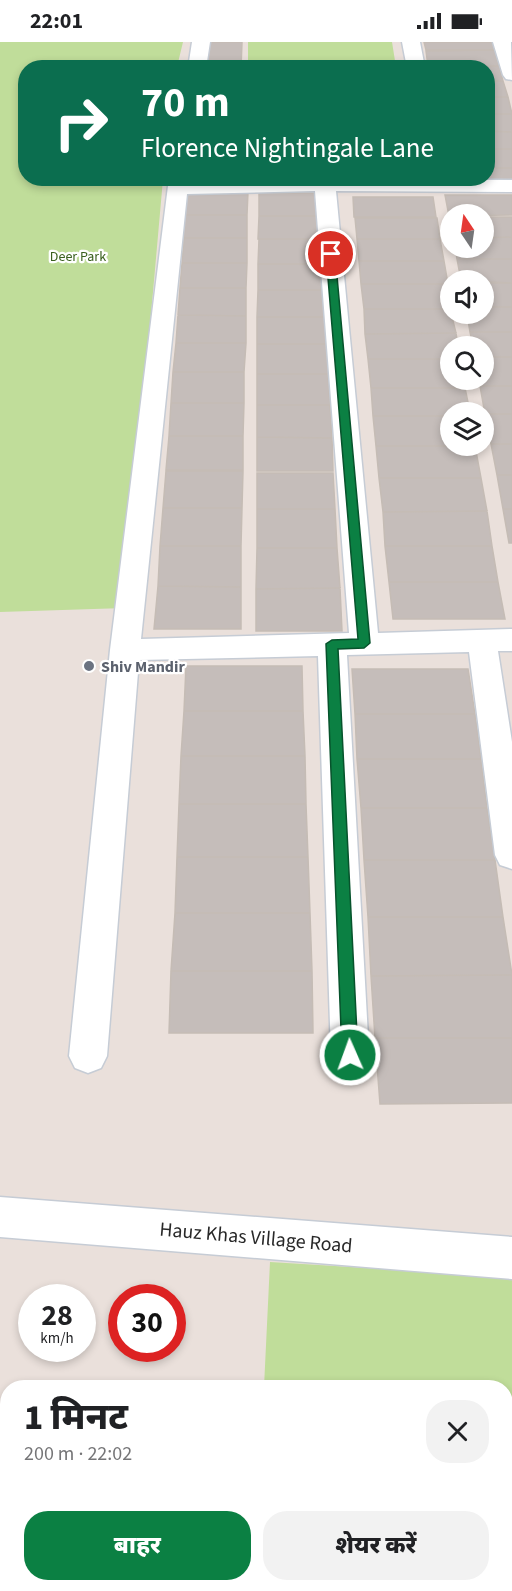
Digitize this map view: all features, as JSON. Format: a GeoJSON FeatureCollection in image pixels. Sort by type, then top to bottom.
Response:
{"type":"FeatureCollection","features":[{"type":"Feature","properties":{"kind":"street"},"geometry":{"type":"LineString","coordinates":[[198,60],[201,42]]}},
{"type":"Feature","properties":{"kind":"street"},"geometry":{"type":"LineString","coordinates":[[411,42],[414,60]]}},
{"type":"Feature","properties":{"kind":"street"},"geometry":{"type":"LineString","coordinates":[[502,42],[512,75]]}},
{"type":"Feature","properties":{"kind":"street"},"geometry":{"type":"LineString","coordinates":[[495,185],[512,186]]}},
{"type":"Feature","properties":{"kind":"street"},"geometry":{"type":"LineString","coordinates":[[88,1056],[125,650],[178,186]]}},
{"type":"Feature","properties":{"kind":"street"},"geometry":{"type":"LineString","coordinates":[[325,186],[348,644],[350,1055]]}},
{"type":"Feature","properties":{"kind":"street"},"geometry":{"type":"LineString","coordinates":[[125,650],[497,640],[512,855]]}},
{"type":"Feature","properties":{"kind":"street","name":"Hauz Khas Village Road"},"geometry":{"type":"LineString","coordinates":[[0,1217],[512,1258]]}},
{"type":"Feature","properties":{"kind":"green space","name":"Deer Park"},"geometry":{"type":"Polygon","coordinates":[[[0,42],[183,42],[179,60],[18,60],[18,186],[162,186],[125,608],[0,612],[0,42]]]}},
{"type":"Feature","properties":{"kind":"green space"},"geometry":{"type":"Polygon","coordinates":[[[248,42],[392,42],[395,60],[248,60],[248,42]]]}},
{"type":"Feature","properties":{"kind":"green space"},"geometry":{"type":"Polygon","coordinates":[[[270,1262],[512,1277],[512,1380],[264,1380],[270,1262]]]}},
{"type":"Feature","properties":{"kind":"building"},"geometry":{"type":"Polygon","coordinates":[[[206,42],[242,42],[241,60],[205,60],[206,42]]]}},
{"type":"Feature","properties":{"kind":"building"},"geometry":{"type":"Polygon","coordinates":[[[424,42],[493,42],[495,50],[426,50],[424,42]]]}},
{"type":"Feature","properties":{"kind":"building"},"geometry":{"type":"Polygon","coordinates":[[[495,50],[499,66],[495,66],[495,60],[427,60],[426,51],[495,50]]]}},
{"type":"Feature","properties":{"kind":"building"},"geometry":{"type":"Polygon","coordinates":[[[495,66],[499,66],[503,81],[495,81],[495,66]]]}},
{"type":"Feature","properties":{"kind":"building"},"geometry":{"type":"Polygon","coordinates":[[[495,81],[503,81],[508,97],[495,97],[495,81]]]}},
{"type":"Feature","properties":{"kind":"building"},"geometry":{"type":"Polygon","coordinates":[[[495,97],[508,97],[512,114],[495,114],[495,97]]]}},
{"type":"Feature","properties":{"kind":"building"},"geometry":{"type":"Polygon","coordinates":[[[495,114],[512,114],[512,132],[495,131],[495,114]]]}},
{"type":"Feature","properties":{"kind":"building"},"geometry":{"type":"Polygon","coordinates":[[[495,131],[512,132],[512,149],[495,149],[495,131]]]}},
{"type":"Feature","properties":{"kind":"building"},"geometry":{"type":"Polygon","coordinates":[[[495,149],[512,149],[512,168],[495,168],[495,149]]]}},
{"type":"Feature","properties":{"kind":"building"},"geometry":{"type":"Polygon","coordinates":[[[495,168],[512,168],[512,183],[495,183],[495,168]]]}},
{"type":"Feature","properties":{"kind":"building"},"geometry":{"type":"Polygon","coordinates":[[[187,192],[248,192],[247,215],[185,215],[187,192]]]}},
{"type":"Feature","properties":{"kind":"building"},"geometry":{"type":"Polygon","coordinates":[[[259,193],[319,193],[320,216],[259,216],[259,193]]]}},
{"type":"Feature","properties":{"kind":"building"},"geometry":{"type":"Polygon","coordinates":[[[445,195],[512,195],[512,215],[494,215],[494,204],[447,204],[445,195]]]}},
{"type":"Feature","properties":{"kind":"building"},"geometry":{"type":"Polygon","coordinates":[[[353,197],[433,197],[436,217],[354,217],[353,197]]]}},
{"type":"Feature","properties":{"kind":"building"},"geometry":{"type":"Polygon","coordinates":[[[185,215],[247,215],[247,238],[184,238],[185,215]]]}},
{"type":"Feature","properties":{"kind":"building"},"geometry":{"type":"Polygon","coordinates":[[[259,216],[320,216],[321,239],[258,239],[259,216]]]}},
{"type":"Feature","properties":{"kind":"building"},"geometry":{"type":"Polygon","coordinates":[[[494,217],[512,217],[512,237],[494,238],[494,217]]]}},
{"type":"Feature","properties":{"kind":"building"},"geometry":{"type":"Polygon","coordinates":[[[355,218],[437,218],[440,239],[357,239],[355,218]]]}},
{"type":"Feature","properties":{"kind":"building"},"geometry":{"type":"Polygon","coordinates":[[[512,237],[512,259],[457,259],[494,258],[494,238],[512,237]]]}},
{"type":"Feature","properties":{"kind":"building"},"geometry":{"type":"Polygon","coordinates":[[[184,238],[247,238],[247,263],[182,263],[184,238]]]}},
{"type":"Feature","properties":{"kind":"building"},"geometry":{"type":"Polygon","coordinates":[[[259,239],[322,239],[323,264],[258,264],[259,239]]]}},
{"type":"Feature","properties":{"kind":"building"},"geometry":{"type":"Polygon","coordinates":[[[357,239],[440,239],[440,258],[443,258],[444,261],[359,261],[357,239]]]}},
{"type":"Feature","properties":{"kind":"building"},"geometry":{"type":"Polygon","coordinates":[[[457,259],[512,259],[512,283],[494,282],[494,270],[459,270],[457,259]]]}},
{"type":"Feature","properties":{"kind":"building"},"geometry":{"type":"Polygon","coordinates":[[[359,261],[444,261],[446,270],[440,270],[440,284],[361,284],[359,261]]]}},
{"type":"Feature","properties":{"kind":"building"},"geometry":{"type":"Polygon","coordinates":[[[182,263],[247,263],[246,288],[180,288],[182,263]]]}},
{"type":"Feature","properties":{"kind":"building"},"geometry":{"type":"Polygon","coordinates":[[[258,264],[323,264],[324,290],[258,290],[258,264]]]}},
{"type":"Feature","properties":{"kind":"building"},"geometry":{"type":"Polygon","coordinates":[[[494,283],[512,283],[512,307],[494,307],[494,283]]]}},
{"type":"Feature","properties":{"kind":"building"},"geometry":{"type":"Polygon","coordinates":[[[361,284],[440,284],[440,309],[364,309],[361,284]]]}},
{"type":"Feature","properties":{"kind":"building"},"geometry":{"type":"Polygon","coordinates":[[[180,288],[246,288],[246,316],[178,315],[180,288]]]}},
{"type":"Feature","properties":{"kind":"building"},"geometry":{"type":"Polygon","coordinates":[[[258,290],[324,290],[325,317],[257,317],[258,290]]]}},
{"type":"Feature","properties":{"kind":"building"},"geometry":{"type":"Polygon","coordinates":[[[494,307],[512,307],[512,332],[470,332],[469,324],[494,324],[494,307]]]}},
{"type":"Feature","properties":{"kind":"building"},"geometry":{"type":"Polygon","coordinates":[[[364,309],[440,309],[440,324],[454,324],[456,333],[365,334],[364,309]]]}},
{"type":"Feature","properties":{"kind":"building"},"geometry":{"type":"Polygon","coordinates":[[[178,315],[246,316],[246,343],[176,343],[178,315]]]}},
{"type":"Feature","properties":{"kind":"building"},"geometry":{"type":"Polygon","coordinates":[[[257,317],[325,317],[327,344],[257,344],[257,317]]]}},
{"type":"Feature","properties":{"kind":"building"},"geometry":{"type":"Polygon","coordinates":[[[470,332],[512,332],[512,357],[494,357],[494,336],[471,336],[470,332]]]}},
{"type":"Feature","properties":{"kind":"building"},"geometry":{"type":"Polygon","coordinates":[[[456,333],[456,336],[440,336],[440,359],[368,359],[365,334],[456,333]]]}},
{"type":"Feature","properties":{"kind":"building"},"geometry":{"type":"Polygon","coordinates":[[[176,343],[246,343],[244,372],[173,372],[176,343]]]}},
{"type":"Feature","properties":{"kind":"building"},"geometry":{"type":"Polygon","coordinates":[[[257,344],[327,344],[328,374],[257,374],[257,344]]]}},
{"type":"Feature","properties":{"kind":"building"},"geometry":{"type":"Polygon","coordinates":[[[494,357],[512,357],[512,386],[494,386],[494,357]]]}},
{"type":"Feature","properties":{"kind":"building"},"geometry":{"type":"Polygon","coordinates":[[[368,359],[440,359],[440,388],[371,388],[368,359]]]}},
{"type":"Feature","properties":{"kind":"building"},"geometry":{"type":"Polygon","coordinates":[[[173,372],[244,372],[244,403],[171,403],[173,372]]]}},
{"type":"Feature","properties":{"kind":"building"},"geometry":{"type":"Polygon","coordinates":[[[257,374],[328,374],[330,405],[257,405],[257,374]]]}},
{"type":"Feature","properties":{"kind":"building"},"geometry":{"type":"Polygon","coordinates":[[[494,386],[512,386],[512,414],[494,414],[494,402],[483,402],[481,390],[494,390],[494,386]]]}},
{"type":"Feature","properties":{"kind":"building"},"geometry":{"type":"Polygon","coordinates":[[[371,388],[465,390],[468,402],[440,402],[440,416],[373,416],[371,388]]]}},
{"type":"Feature","properties":{"kind":"building"},"geometry":{"type":"Polygon","coordinates":[[[171,403],[244,403],[243,436],[169,436],[171,403]]]}},
{"type":"Feature","properties":{"kind":"building"},"geometry":{"type":"Polygon","coordinates":[[[257,405],[330,405],[332,438],[257,437],[257,405]]]}},
{"type":"Feature","properties":{"kind":"building"},"geometry":{"type":"Polygon","coordinates":[[[494,414],[512,414],[512,444],[494,444],[494,414]]]}},
{"type":"Feature","properties":{"kind":"building"},"geometry":{"type":"Polygon","coordinates":[[[373,416],[440,416],[440,446],[376,446],[373,416]]]}},
{"type":"Feature","properties":{"kind":"building"},"geometry":{"type":"Polygon","coordinates":[[[169,436],[243,436],[243,470],[166,470],[169,436]]]}},
{"type":"Feature","properties":{"kind":"building"},"geometry":{"type":"Polygon","coordinates":[[[257,437],[332,438],[333,471],[257,471],[257,437]]]}},
{"type":"Feature","properties":{"kind":"building"},"geometry":{"type":"Polygon","coordinates":[[[494,444],[512,444],[512,475],[497,475],[493,456],[494,444]]]}},
{"type":"Feature","properties":{"kind":"building"},"geometry":{"type":"Polygon","coordinates":[[[376,446],[440,446],[440,456],[477,456],[481,478],[379,478],[376,446]]]}},
{"type":"Feature","properties":{"kind":"building"},"geometry":{"type":"Polygon","coordinates":[[[166,471],[243,471],[242,508],[163,508],[166,471]]]}},
{"type":"Feature","properties":{"kind":"building"},"geometry":{"type":"Polygon","coordinates":[[[257,473],[333,473],[335,509],[257,509],[257,473]]]}},
{"type":"Feature","properties":{"kind":"building"},"geometry":{"type":"Polygon","coordinates":[[[497,475],[512,475],[512,509],[503,509],[497,475]]]}},
{"type":"Feature","properties":{"kind":"building"},"geometry":{"type":"Polygon","coordinates":[[[379,478],[481,478],[487,511],[383,512],[379,478]]]}},
{"type":"Feature","properties":{"kind":"building"},"geometry":{"type":"Polygon","coordinates":[[[163,508],[242,508],[241,546],[160,546],[163,508]]]}},
{"type":"Feature","properties":{"kind":"building"},"geometry":{"type":"Polygon","coordinates":[[[257,509],[335,509],[337,548],[257,548],[257,509]]]}},
{"type":"Feature","properties":{"kind":"building"},"geometry":{"type":"Polygon","coordinates":[[[503,509],[512,509],[512,543],[509,543],[503,509]]]}},
{"type":"Feature","properties":{"kind":"building"},"geometry":{"type":"Polygon","coordinates":[[[487,511],[492,546],[385,546],[383,512],[487,511]]]}},
{"type":"Feature","properties":{"kind":"building"},"geometry":{"type":"Polygon","coordinates":[[[160,546],[241,546],[241,587],[158,586],[160,546]]]}},
{"type":"Feature","properties":{"kind":"building"},"geometry":{"type":"Polygon","coordinates":[[[385,546],[492,546],[498,582],[389,582],[385,546]]]}},
{"type":"Feature","properties":{"kind":"building"},"geometry":{"type":"Polygon","coordinates":[[[257,548],[337,548],[340,588],[256,589],[257,548]]]}},
{"type":"Feature","properties":{"kind":"building"},"geometry":{"type":"Polygon","coordinates":[[[389,582],[498,582],[505,619],[393,619],[389,582]]]}},
{"type":"Feature","properties":{"kind":"building"},"geometry":{"type":"Polygon","coordinates":[[[158,586],[241,587],[241,629],[154,629],[158,586]]]}},
{"type":"Feature","properties":{"kind":"building"},"geometry":{"type":"Polygon","coordinates":[[[340,588],[342,631],[256,631],[256,589],[340,588]]]}},
{"type":"Feature","properties":{"kind":"building"},"geometry":{"type":"Polygon","coordinates":[[[186,666],[302,666],[303,711],[184,711],[186,666]]]}},
{"type":"Feature","properties":{"kind":"building"},"geometry":{"type":"Polygon","coordinates":[[[352,669],[468,669],[475,714],[355,714],[352,669]]]}},
{"type":"Feature","properties":{"kind":"building"},"geometry":{"type":"Polygon","coordinates":[[[184,711],[303,711],[305,756],[181,756],[184,711]]]}},
{"type":"Feature","properties":{"kind":"building"},"geometry":{"type":"Polygon","coordinates":[[[355,714],[475,714],[481,759],[357,759],[355,714]]]}},
{"type":"Feature","properties":{"kind":"building"},"geometry":{"type":"Polygon","coordinates":[[[181,756],[305,756],[306,804],[179,804],[181,756]]]}},
{"type":"Feature","properties":{"kind":"building"},"geometry":{"type":"Polygon","coordinates":[[[357,759],[481,759],[487,808],[361,808],[357,759]]]}},
{"type":"Feature","properties":{"kind":"building"},"geometry":{"type":"Polygon","coordinates":[[[179,804],[306,804],[308,857],[177,857],[179,804]]]}},
{"type":"Feature","properties":{"kind":"building"},"geometry":{"type":"Polygon","coordinates":[[[361,808],[487,808],[495,860],[364,860],[361,808]]]}},
{"type":"Feature","properties":{"kind":"building"},"geometry":{"type":"Polygon","coordinates":[[[177,857],[308,857],[310,913],[175,913],[177,857]]]}},
{"type":"Feature","properties":{"kind":"building"},"geometry":{"type":"Polygon","coordinates":[[[364,860],[495,860],[503,917],[368,917],[364,860]]]}},
{"type":"Feature","properties":{"kind":"building"},"geometry":{"type":"Polygon","coordinates":[[[175,913],[310,913],[312,971],[171,971],[175,913]]]}},
{"type":"Feature","properties":{"kind":"building"},"geometry":{"type":"Polygon","coordinates":[[[368,917],[503,917],[512,975],[371,976],[368,917]]]}},
{"type":"Feature","properties":{"kind":"building"},"geometry":{"type":"Polygon","coordinates":[[[171,971],[312,971],[313,1033],[169,1033],[171,971]]]}},
{"type":"Feature","properties":{"kind":"building"},"geometry":{"type":"Polygon","coordinates":[[[512,975],[512,1038],[375,1038],[371,976],[512,975]]]}},
{"type":"Feature","properties":{"kind":"building"},"geometry":{"type":"Polygon","coordinates":[[[375,1038],[512,1038],[512,1103],[380,1104],[375,1038]]]}},
{"type":"Feature","properties":{"kind":"place","name":"Shiv Mandir"},"geometry":{"type":"Point","coordinates":[89,666]}},
{"type":"Feature","properties":{"kind":"route"},"geometry":{"type":"LineString","coordinates":[[331,254],[364,643],[332,644],[350,1055]]}}]}
